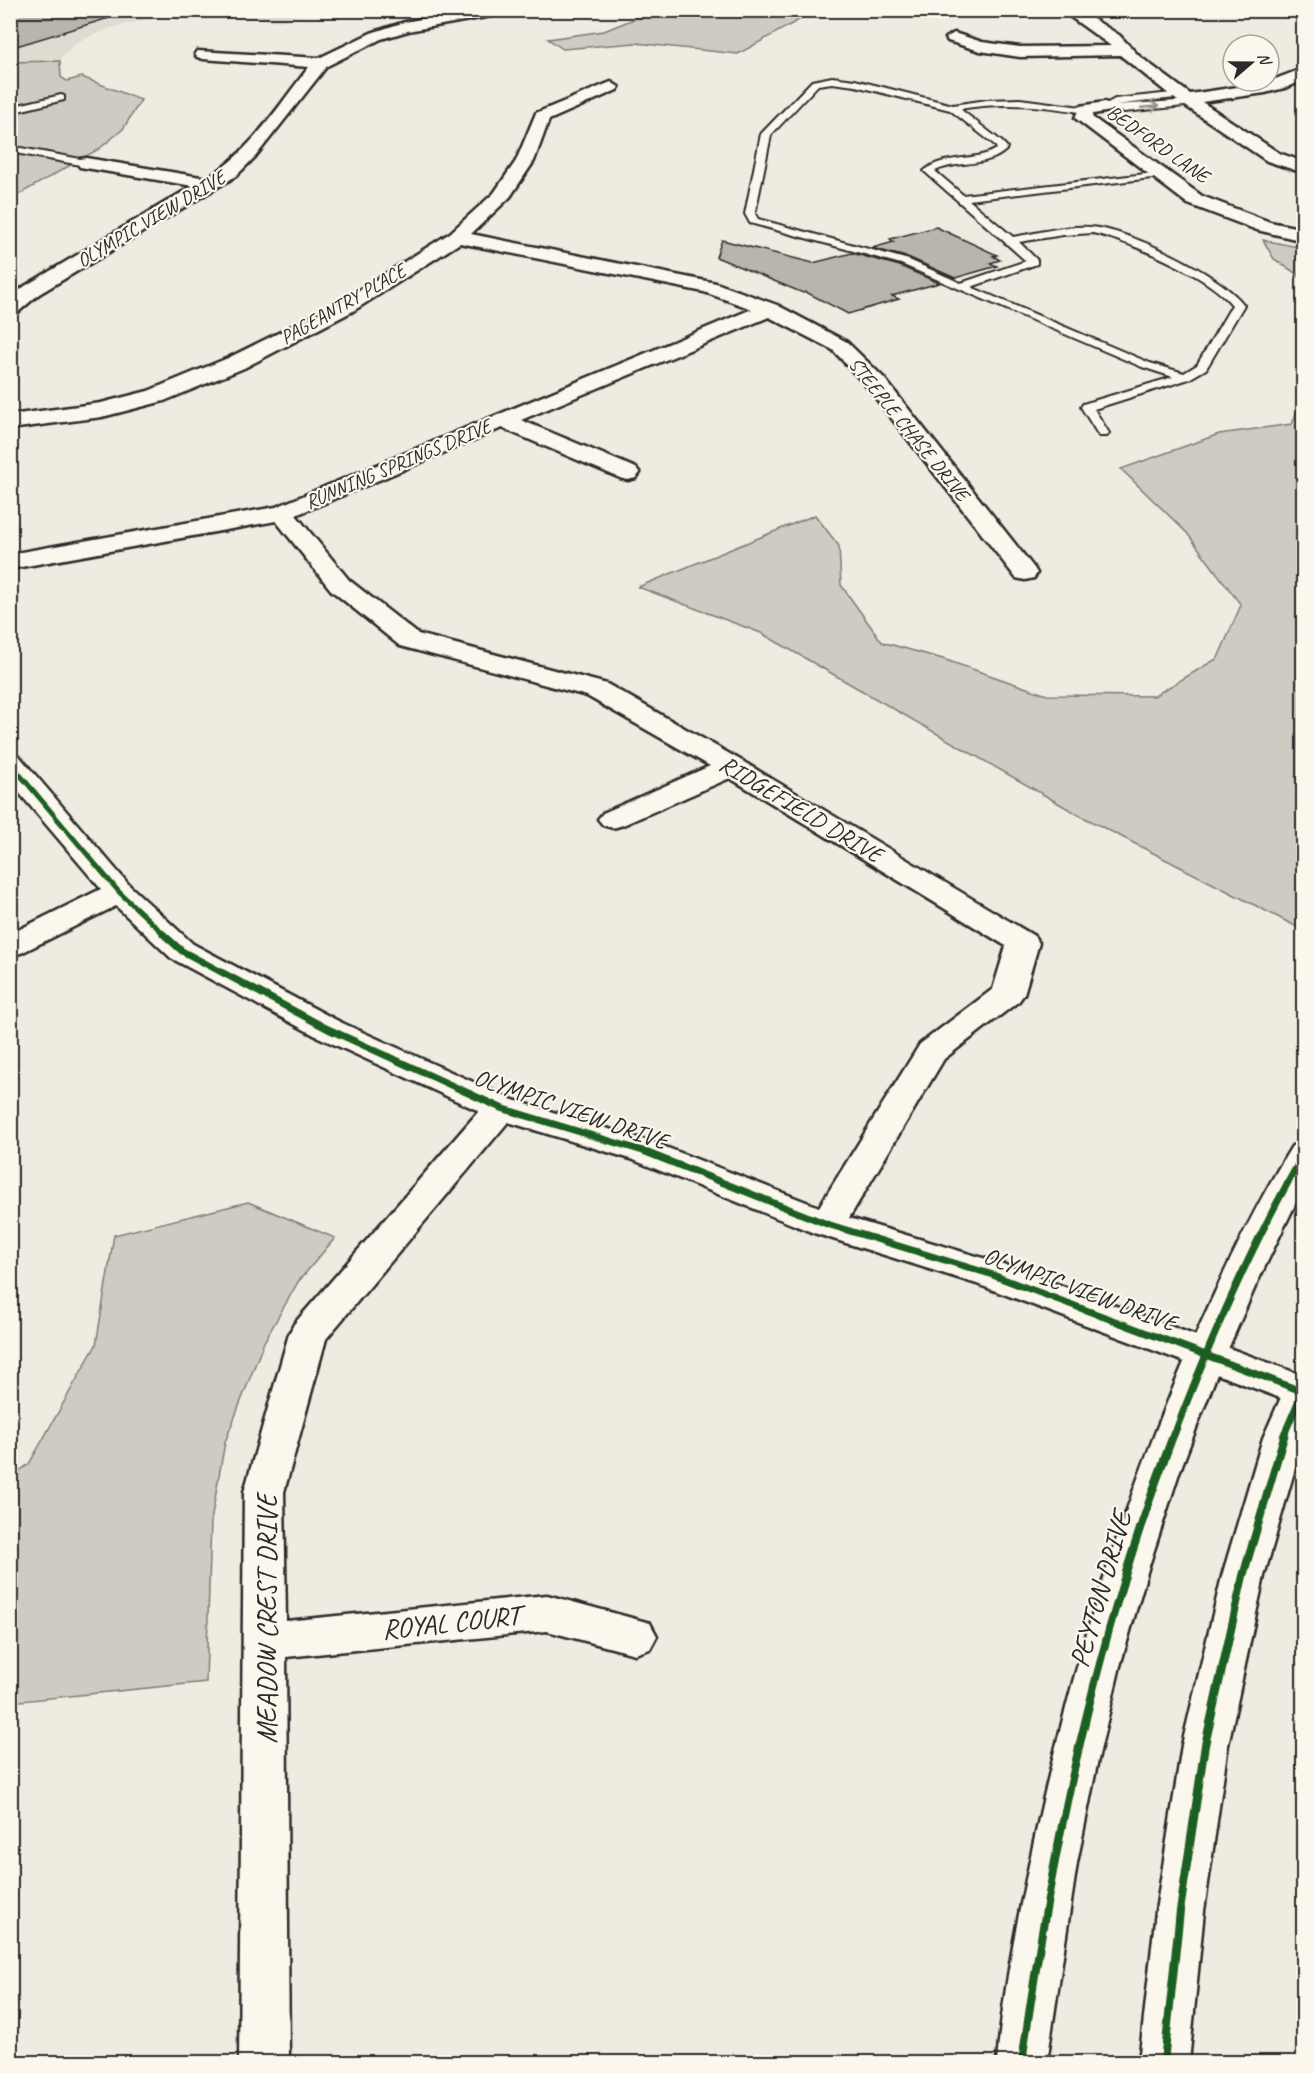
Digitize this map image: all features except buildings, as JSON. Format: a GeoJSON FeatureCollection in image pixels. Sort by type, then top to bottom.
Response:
{"type":"FeatureCollection","features":[{"type":"Feature","properties":{"kind":"street","name":"OLYMPIC VIEW DRIVE"},"geometry":{"type":"LineString","coordinates":[[10,309],[32,290],[212,184],[230,171],[249,153],[321,63],[366,40],[405,27],[497,10]]}},
{"type":"Feature","properties":{"kind":"street"},"geometry":{"type":"LineString","coordinates":[[1068,10],[1113,38],[1133,59],[1186,99],[1273,157],[1304,168]]}},
{"type":"Feature","properties":{"kind":"street"},"geometry":{"type":"LineString","coordinates":[[954,38],[980,46],[1020,52],[1126,50]]}},
{"type":"Feature","properties":{"kind":"street"},"geometry":{"type":"LineString","coordinates":[[203,54],[321,63]]}},
{"type":"Feature","properties":{"kind":"street"},"geometry":{"type":"LineString","coordinates":[[1186,99],[1265,88],[1282,84],[1304,73]]}},
{"type":"Feature","properties":{"kind":"street","name":"PAGEANTRY PLACE"},"geometry":{"type":"LineString","coordinates":[[10,422],[102,410],[156,396],[226,368],[346,307],[457,237],[501,197],[525,161],[542,117],[611,87]]}},
{"type":"Feature","properties":{"kind":"street","name":"BEDFORD LANE"},"geometry":{"type":"LineString","coordinates":[[1106,107],[1086,110],[1083,118],[1195,200],[1264,226],[1304,235]]}},
{"type":"Feature","properties":{"kind":"street"},"geometry":{"type":"LineString","coordinates":[[86,163],[212,184]]}},
{"type":"Feature","properties":{"kind":"street","name":"STEEPLE CHASE DRIVE"},"geometry":{"type":"LineString","coordinates":[[457,237],[709,287],[770,309],[840,345],[876,383],[1025,573]]}},
{"type":"Feature","properties":{"kind":"street","name":"RUNNING SPRINGS DRIVE"},"geometry":{"type":"LineString","coordinates":[[10,562],[282,513],[770,309]]}},
{"type":"Feature","properties":{"kind":"street"},"geometry":{"type":"LineString","coordinates":[[502,420],[628,473]]}},
{"type":"Feature","properties":{"kind":"street","name":"RIDGEFIELD DRIVE"},"geometry":{"type":"LineString","coordinates":[[282,513],[340,585],[409,640],[597,690],[732,767],[1023,943],[1008,994],[932,1052],[827,1224]]}},
{"type":"Feature","properties":{"kind":"street","name":"OLYMPIC VIEW DRIVE"},"geometry":{"type":"LineString","coordinates":[[10,763],[119,892],[182,951],[328,1029],[501,1108],[643,1151],[827,1224],[990,1274],[1303,1390]]}},
{"type":"Feature","properties":{"kind":"street"},"geometry":{"type":"LineString","coordinates":[[612,819],[732,767]]}},
{"type":"Feature","properties":{"kind":"street"},"geometry":{"type":"LineString","coordinates":[[10,946],[119,892]]}},
{"type":"Feature","properties":{"kind":"street","name":"MEADOW CREST DRIVE"},"geometry":{"type":"LineString","coordinates":[[264,2062],[266,1641],[264,1492],[308,1334],[501,1108]]}},
{"type":"Feature","properties":{"kind":"street","name":"PEYTON DRIVE"},"geometry":{"type":"LineString","coordinates":[[1022,2062],[1052,1864],[1075,1756],[1105,1641],[1148,1500],[1204,1354],[1284,1188],[1304,1154]]}},
{"type":"Feature","properties":{"kind":"street"},"geometry":{"type":"LineString","coordinates":[[1164,2062],[1182,1899],[1205,1745],[1243,1576],[1283,1438],[1303,1390]]}},
{"type":"Feature","properties":{"kind":"street","name":"ROYAL COURT"},"geometry":{"type":"LineString","coordinates":[[266,1641],[548,1613],[635,1636]]}},
{"type":"Feature","properties":{"kind":"lane"},"geometry":{"type":"LineString","coordinates":[[961,287],[1033,262],[1011,240],[929,171],[998,153],[1002,147],[953,108],[855,83],[832,80],[815,83],[766,134],[750,214],[754,221],[905,262],[961,287],[1146,364],[1185,377]]}},
{"type":"Feature","properties":{"kind":"lane"},"geometry":{"type":"LineString","coordinates":[[10,110],[61,98]]}},
{"type":"Feature","properties":{"kind":"lane"},"geometry":{"type":"LineString","coordinates":[[1106,107],[1115,102],[1186,99]]}},
{"type":"Feature","properties":{"kind":"lane"},"geometry":{"type":"LineString","coordinates":[[953,108],[982,102],[1018,100],[1086,110]]}},
{"type":"Feature","properties":{"kind":"lane"},"geometry":{"type":"LineString","coordinates":[[10,149],[27,154],[86,163]]}},
{"type":"Feature","properties":{"kind":"lane"},"geometry":{"type":"LineString","coordinates":[[960,198],[1160,174]]}},
{"type":"Feature","properties":{"kind":"lane"},"geometry":{"type":"LineString","coordinates":[[1011,240],[1087,230],[1099,231],[1181,264],[1231,294],[1238,305],[1202,367],[1185,377],[1087,407],[1103,434]]}},
{"type":"Feature","properties":{"kind":"shaded area"},"geometry":{"type":"Polygon","coordinates":[[[656,10],[815,11],[738,54],[635,43],[563,49],[548,39],[604,31],[656,10]]]}},
{"type":"Feature","properties":{"kind":"shaded area"},"geometry":{"type":"Polygon","coordinates":[[[10,11],[311,11],[280,21],[253,18],[179,20],[164,16],[113,27],[79,41],[61,57],[61,77],[67,81],[11,94],[10,11]]]}},
{"type":"Feature","properties":{"kind":"shaded area"},"geometry":{"type":"Polygon","coordinates":[[[60,61],[61,77],[67,81],[82,77],[141,100],[123,129],[99,149],[11,199],[11,62],[60,61]]]}},
{"type":"Feature","properties":{"kind":"shaded area"},"geometry":{"type":"Polygon","coordinates":[[[1263,240],[1303,248],[1303,278],[1274,259],[1263,240]]]}},
{"type":"Feature","properties":{"kind":"shaded area"},"geometry":{"type":"Polygon","coordinates":[[[1303,396],[1303,930],[1079,815],[761,633],[638,587],[815,515],[839,546],[841,585],[882,642],[943,659],[1047,695],[1154,696],[1218,658],[1241,605],[1187,533],[1121,469],[1219,434],[1292,424],[1303,396]]]}},
{"type":"Feature","properties":{"kind":"shaded area"},"geometry":{"type":"Polygon","coordinates":[[[248,1202],[335,1238],[298,1282],[264,1342],[225,1442],[211,1521],[206,1682],[11,1702],[11,1477],[29,1464],[96,1345],[114,1235],[248,1202]]]}},
{"type":"Feature","properties":{"kind":"cycle path"},"geometry":{"type":"LineString","coordinates":[[10,763],[119,892],[182,951],[328,1029],[501,1108],[643,1151],[827,1224],[990,1274],[1304,1392]]}},
{"type":"Feature","properties":{"kind":"cycle path"},"geometry":{"type":"LineString","coordinates":[[1022,2062],[1053,1863],[1098,1666],[1126,1569],[1195,1379],[1260,1236],[1304,1154]]}},
{"type":"Feature","properties":{"kind":"cycle path"},"geometry":{"type":"LineString","coordinates":[[1164,2062],[1180,1911],[1205,1745],[1243,1576],[1283,1438],[1304,1388]]}}]}
